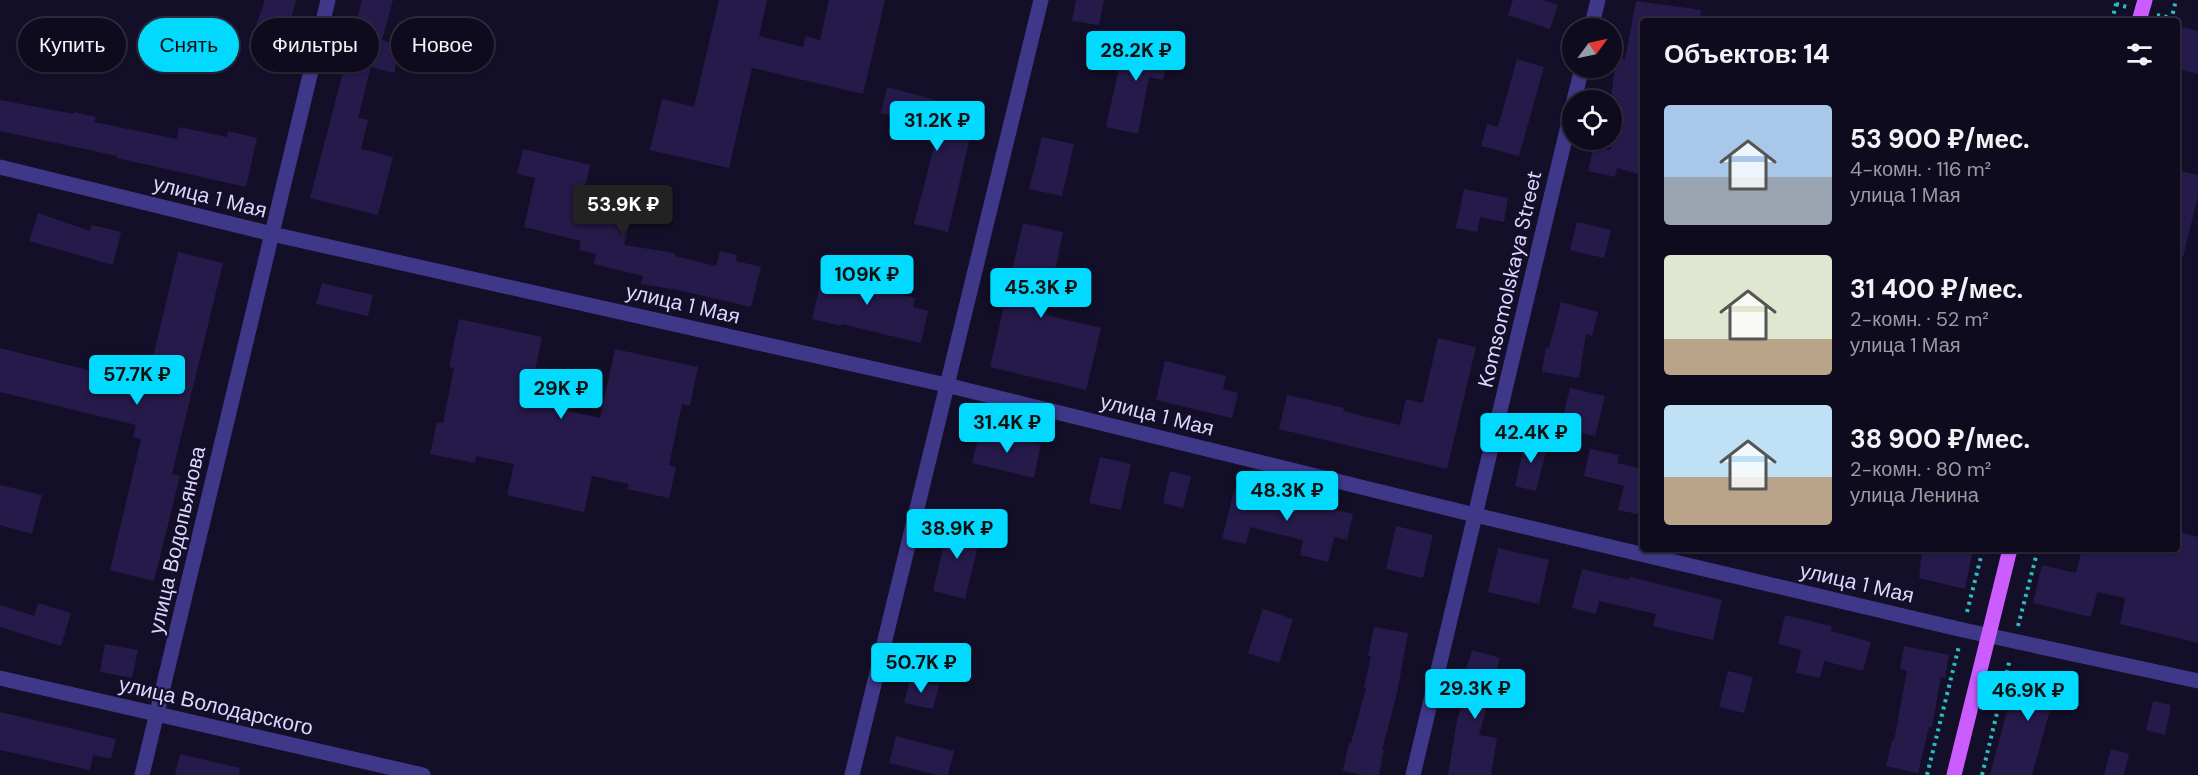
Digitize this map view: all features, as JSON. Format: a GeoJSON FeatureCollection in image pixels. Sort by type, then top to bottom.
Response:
{"type":"FeatureCollection","features":[{"type":"Feature","properties":{"kind":"main road"},"geometry":{"type":"LineString","coordinates":[[2140,18],[2145,0]]}},
{"type":"Feature","properties":{"kind":"main road"},"geometry":{"type":"LineString","coordinates":[[1954,775],[2009,552]]}},
{"type":"Feature","properties":{"kind":"street","name":"улица Водопьянова"},"geometry":{"type":"LineString","coordinates":[[142,775],[328,0]]}},
{"type":"Feature","properties":{"kind":"street"},"geometry":{"type":"LineString","coordinates":[[852,775],[1041,0]]}},
{"type":"Feature","properties":{"kind":"street"},"geometry":{"type":"LineString","coordinates":[[1594,18],[1598,0]]}},
{"type":"Feature","properties":{"kind":"street","name":"Komsomolskaya Street"},"geometry":{"type":"LineString","coordinates":[[1413,775],[1562,150]]}},
{"type":"Feature","properties":{"kind":"street","name":"улица 1 Мая"},"geometry":{"type":"LineString","coordinates":[[0,167],[272,234],[946,385],[1475,515],[1963,630],[2198,681]]}},
{"type":"Feature","properties":{"kind":"street","name":"улица Володарского"},"geometry":{"type":"LineString","coordinates":[[0,678],[423,775]]}},
{"type":"Feature","properties":{"kind":"path"},"geometry":{"type":"LineString","coordinates":[[2113,18],[2117,0]]}},
{"type":"Feature","properties":{"kind":"path"},"geometry":{"type":"LineString","coordinates":[[2172,18],[2176,0]]}},
{"type":"Feature","properties":{"kind":"path"},"geometry":{"type":"LineString","coordinates":[[1928,775],[1982,552]]}},
{"type":"Feature","properties":{"kind":"path"},"geometry":{"type":"LineString","coordinates":[[1982,775],[2037,552]]}},
{"type":"Feature","properties":{"kind":"building"},"geometry":{"type":"Polygon","coordinates":[[[265,0],[296,0],[291,18],[259,18],[265,0]]]}},
{"type":"Feature","properties":{"kind":"building"},"geometry":{"type":"Polygon","coordinates":[[[362,0],[393,0],[382,40],[391,42],[391,72],[394,73],[379,69],[379,18],[357,18],[362,0]]]}},
{"type":"Feature","properties":{"kind":"building"},"geometry":{"type":"Polygon","coordinates":[[[719,0],[767,0],[759,36],[803,47],[805,36],[820,40],[829,0],[885,0],[863,94],[752,68],[729,168],[650,150],[662,99],[694,107],[719,0]]]}},
{"type":"Feature","properties":{"kind":"building"},"geometry":{"type":"Polygon","coordinates":[[[1076,0],[1104,0],[1099,25],[1072,21],[1076,0]]]}},
{"type":"Feature","properties":{"kind":"building"},"geometry":{"type":"Polygon","coordinates":[[[1513,0],[1543,0],[1558,5],[1550,29],[1508,15],[1513,0]]]}},
{"type":"Feature","properties":{"kind":"building"},"geometry":{"type":"Polygon","coordinates":[[[1636,1],[1701,10],[1700,18],[1640,18],[1640,174],[1617,168],[1615,177],[1588,171],[1593,150],[1622,150],[1622,90],[1612,90],[1613,78],[1622,78],[1622,59],[1625,59],[1636,1]]]}},
{"type":"Feature","properties":{"kind":"building"},"geometry":{"type":"Polygon","coordinates":[[[2182,27],[2198,31],[2198,74],[2180,70],[2182,27]]]}},
{"type":"Feature","properties":{"kind":"building"},"geometry":{"type":"Polygon","coordinates":[[[1126,36],[1171,47],[1163,80],[1149,77],[1138,134],[1106,127],[1126,36]]]}},
{"type":"Feature","properties":{"kind":"building"},"geometry":{"type":"Polygon","coordinates":[[[1517,59],[1544,67],[1519,156],[1481,146],[1487,124],[1498,127],[1517,59]]]}},
{"type":"Feature","properties":{"kind":"building"},"geometry":{"type":"Polygon","coordinates":[[[343,72],[370,72],[358,118],[368,120],[361,149],[393,157],[378,215],[310,198],[343,72]]]}},
{"type":"Feature","properties":{"kind":"building"},"geometry":{"type":"Polygon","coordinates":[[[887,87],[976,111],[948,232],[914,224],[939,128],[881,113],[887,87]]]}},
{"type":"Feature","properties":{"kind":"building"},"geometry":{"type":"Polygon","coordinates":[[[0,100],[74,114],[74,112],[96,117],[94,122],[177,139],[179,127],[227,137],[228,131],[257,138],[246,187],[0,131],[0,100]]]}},
{"type":"Feature","properties":{"kind":"building"},"geometry":{"type":"Polygon","coordinates":[[[1042,137],[1074,144],[1062,196],[1029,189],[1042,137]]]}},
{"type":"Feature","properties":{"kind":"building"},"geometry":{"type":"Polygon","coordinates":[[[523,149],[590,165],[580,211],[630,222],[624,245],[675,253],[675,256],[716,266],[720,251],[737,255],[736,261],[761,267],[751,307],[641,284],[643,276],[594,264],[596,254],[579,250],[581,241],[524,227],[535,178],[517,174],[523,149]]]}},
{"type":"Feature","properties":{"kind":"building"},"geometry":{"type":"Polygon","coordinates":[[[2180,171],[2198,175],[2198,196],[2183,257],[2180,257],[2180,171]]]}},
{"type":"Feature","properties":{"kind":"building"},"geometry":{"type":"Polygon","coordinates":[[[1464,189],[1508,198],[1504,222],[1480,217],[1477,232],[1456,228],[1464,189]]]}},
{"type":"Feature","properties":{"kind":"building"},"geometry":{"type":"Polygon","coordinates":[[[38,213],[90,231],[92,225],[121,232],[113,265],[29,241],[38,213]]]}},
{"type":"Feature","properties":{"kind":"building"},"geometry":{"type":"Polygon","coordinates":[[[1577,222],[1611,230],[1604,258],[1570,250],[1577,222]]]}},
{"type":"Feature","properties":{"kind":"building"},"geometry":{"type":"Polygon","coordinates":[[[1023,223],[1063,232],[1046,315],[1101,328],[1086,390],[990,367],[1023,223]]]}},
{"type":"Feature","properties":{"kind":"building"},"geometry":{"type":"Polygon","coordinates":[[[178,252],[223,263],[172,474],[180,476],[154,581],[110,570],[141,439],[133,437],[136,425],[0,392],[0,348],[92,371],[94,361],[149,374],[178,252]]]}},
{"type":"Feature","properties":{"kind":"building"},"geometry":{"type":"Polygon","coordinates":[[[826,260],[847,265],[846,272],[853,273],[851,282],[915,298],[913,307],[928,311],[921,343],[812,319],[826,260]]]}},
{"type":"Feature","properties":{"kind":"building"},"geometry":{"type":"Polygon","coordinates":[[[322,283],[373,295],[368,316],[316,304],[322,283]]]}},
{"type":"Feature","properties":{"kind":"building"},"geometry":{"type":"Polygon","coordinates":[[[1561,302],[1598,312],[1592,336],[1586,334],[1579,378],[1542,372],[1546,347],[1549,348],[1561,302]]]}},
{"type":"Feature","properties":{"kind":"building"},"geometry":{"type":"Polygon","coordinates":[[[459,319],[542,337],[528,402],[600,418],[615,349],[698,367],[690,406],[682,404],[669,465],[676,467],[669,498],[627,489],[629,484],[592,476],[584,512],[507,495],[514,464],[476,456],[475,463],[430,454],[437,422],[443,423],[454,368],[449,367],[459,319]]]}},
{"type":"Feature","properties":{"kind":"building"},"geometry":{"type":"Polygon","coordinates":[[[1438,338],[1476,347],[1447,469],[1279,429],[1287,395],[1344,408],[1343,411],[1400,425],[1406,399],[1423,403],[1438,338]]]}},
{"type":"Feature","properties":{"kind":"building"},"geometry":{"type":"Polygon","coordinates":[[[1165,361],[1226,376],[1223,389],[1238,393],[1232,418],[1156,400],[1165,361]]]}},
{"type":"Feature","properties":{"kind":"building"},"geometry":{"type":"Polygon","coordinates":[[[1570,388],[1605,396],[1595,436],[1560,428],[1570,388]]]}},
{"type":"Feature","properties":{"kind":"building"},"geometry":{"type":"Polygon","coordinates":[[[980,430],[1041,444],[1034,478],[972,463],[980,430]]]}},
{"type":"Feature","properties":{"kind":"building"},"geometry":{"type":"Polygon","coordinates":[[[1526,438],[1548,443],[1536,491],[1515,486],[1526,438]]]}},
{"type":"Feature","properties":{"kind":"building"},"geometry":{"type":"Polygon","coordinates":[[[1590,449],[1619,455],[1617,463],[1640,469],[1640,515],[1618,510],[1624,486],[1584,476],[1590,449]]]}},
{"type":"Feature","properties":{"kind":"building"},"geometry":{"type":"Polygon","coordinates":[[[1100,457],[1131,464],[1121,510],[1089,503],[1100,457]]]}},
{"type":"Feature","properties":{"kind":"building"},"geometry":{"type":"Polygon","coordinates":[[[1170,471],[1191,476],[1183,508],[1163,503],[1170,471]]]}},
{"type":"Feature","properties":{"kind":"building"},"geometry":{"type":"Polygon","coordinates":[[[0,485],[42,495],[32,534],[0,525],[0,485]]]}},
{"type":"Feature","properties":{"kind":"building"},"geometry":{"type":"Polygon","coordinates":[[[1235,487],[1353,514],[1347,540],[1334,537],[1328,562],[1300,555],[1303,540],[1250,527],[1246,544],[1222,539],[1235,487]]]}},
{"type":"Feature","properties":{"kind":"building"},"geometry":{"type":"Polygon","coordinates":[[[949,522],[982,529],[965,599],[933,591],[949,522]]]}},
{"type":"Feature","properties":{"kind":"building"},"geometry":{"type":"Polygon","coordinates":[[[1396,526],[1433,535],[1423,578],[1386,569],[1396,526]]]}},
{"type":"Feature","properties":{"kind":"building"},"geometry":{"type":"Polygon","coordinates":[[[2180,532],[2198,537],[2198,643],[2120,624],[2125,598],[2097,592],[2091,617],[2033,603],[2042,565],[2076,573],[2081,552],[2180,552],[2180,532]]]}},
{"type":"Feature","properties":{"kind":"building"},"geometry":{"type":"Polygon","coordinates":[[[1498,548],[1549,560],[1539,604],[1488,592],[1498,548]]]}},
{"type":"Feature","properties":{"kind":"building"},"geometry":{"type":"Polygon","coordinates":[[[1922,552],[1972,552],[1965,589],[1919,578],[1922,552]]]}},
{"type":"Feature","properties":{"kind":"building"},"geometry":{"type":"Polygon","coordinates":[[[1582,569],[1629,580],[1630,577],[1722,600],[1713,640],[1653,626],[1656,614],[1599,601],[1596,614],[1572,608],[1582,569]]]}},
{"type":"Feature","properties":{"kind":"building"},"geometry":{"type":"Polygon","coordinates":[[[38,603],[71,613],[61,646],[0,627],[0,605],[34,616],[38,603]]]}},
{"type":"Feature","properties":{"kind":"building"},"geometry":{"type":"Polygon","coordinates":[[[1263,609],[1293,619],[1279,663],[1248,653],[1263,609]]]}},
{"type":"Feature","properties":{"kind":"building"},"geometry":{"type":"Polygon","coordinates":[[[1785,615],[1832,626],[1831,631],[1871,642],[1863,671],[1824,661],[1820,678],[1796,673],[1801,650],[1778,644],[1785,615]]]}},
{"type":"Feature","properties":{"kind":"building"},"geometry":{"type":"Polygon","coordinates":[[[1374,627],[1408,633],[1397,693],[1382,750],[1384,750],[1379,775],[1362,775],[1343,771],[1349,742],[1351,743],[1366,688],[1364,688],[1371,656],[1368,656],[1374,627]]]}},
{"type":"Feature","properties":{"kind":"building"},"geometry":{"type":"Polygon","coordinates":[[[105,644],[138,650],[132,678],[100,672],[105,644]]]}},
{"type":"Feature","properties":{"kind":"building"},"geometry":{"type":"Polygon","coordinates":[[[1904,646],[1949,655],[1945,678],[1941,677],[1932,727],[1929,727],[1918,773],[1886,766],[1892,741],[1894,741],[1907,671],[1900,669],[1904,646]]]}},
{"type":"Feature","properties":{"kind":"building"},"geometry":{"type":"Polygon","coordinates":[[[1472,650],[1500,658],[1479,735],[1497,738],[1491,775],[1448,775],[1457,720],[1471,674],[1465,672],[1472,650]]]}},
{"type":"Feature","properties":{"kind":"building"},"geometry":{"type":"Polygon","coordinates":[[[2018,670],[2075,683],[2068,710],[2051,706],[2032,775],[1990,775],[2018,670]]]}},
{"type":"Feature","properties":{"kind":"building"},"geometry":{"type":"Polygon","coordinates":[[[1728,671],[1753,677],[1744,713],[1719,707],[1728,671]]]}},
{"type":"Feature","properties":{"kind":"building"},"geometry":{"type":"Polygon","coordinates":[[[910,679],[939,685],[933,709],[904,703],[910,679]]]}},
{"type":"Feature","properties":{"kind":"building"},"geometry":{"type":"Polygon","coordinates":[[[2153,701],[2171,705],[2165,735],[2146,730],[2153,701]]]}},
{"type":"Feature","properties":{"kind":"building"},"geometry":{"type":"Polygon","coordinates":[[[0,712],[116,739],[111,759],[93,755],[90,770],[0,750],[0,712]]]}},
{"type":"Feature","properties":{"kind":"building"},"geometry":{"type":"Polygon","coordinates":[[[896,736],[954,751],[948,775],[937,775],[889,763],[896,736]]]}},
{"type":"Feature","properties":{"kind":"building"},"geometry":{"type":"Polygon","coordinates":[[[2111,749],[2129,754],[2124,775],[2104,775],[2111,749]]]}},
{"type":"Feature","properties":{"kind":"building"},"geometry":{"type":"Polygon","coordinates":[[[180,754],[240,768],[239,775],[175,775],[180,754]]]}}]}
